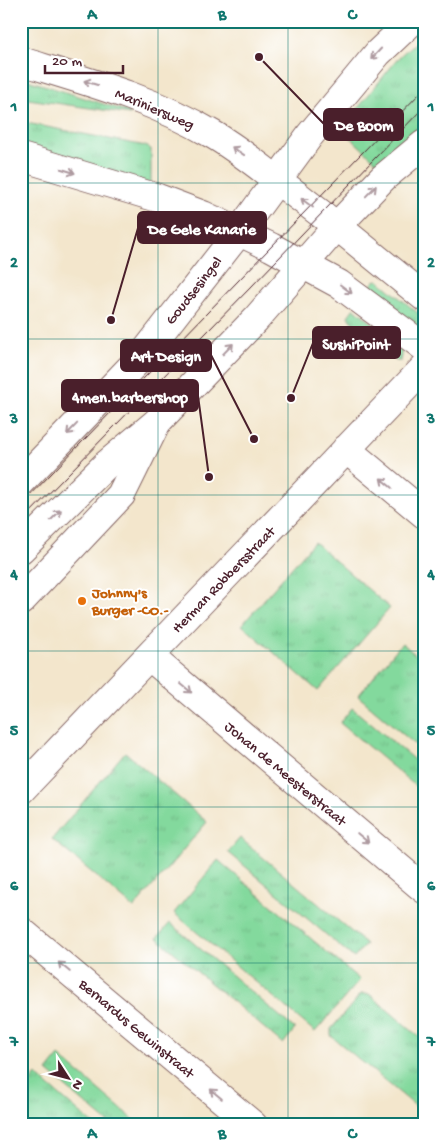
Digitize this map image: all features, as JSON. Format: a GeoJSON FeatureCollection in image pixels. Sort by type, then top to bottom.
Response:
{"type":"FeatureCollection","features":[{"type":"Feature","properties":{"kind":"main road","name":"Goudsesingel"},"geometry":{"type":"LineString","coordinates":[[21,482],[142,356],[239,232],[310,135],[364,68],[394,36],[412,21]]}},
{"type":"Feature","properties":{"kind":"main road","name":"Mariniersweg"},"geometry":{"type":"LineString","coordinates":[[21,61],[114,90],[163,109],[212,134],[244,155],[337,226],[424,297]]}},
{"type":"Feature","properties":{"kind":"main road"},"geometry":{"type":"LineString","coordinates":[[21,550],[107,464],[157,422],[256,319],[337,226],[383,178],[424,144]]}},
{"type":"Feature","properties":{"kind":"main road"},"geometry":{"type":"LineString","coordinates":[[21,157],[158,198],[203,215],[340,284],[424,347]]}},
{"type":"Feature","properties":{"kind":"main road","name":"Herman Robbersstraat"},"geometry":{"type":"LineString","coordinates":[[21,790],[424,368]]}},
{"type":"Feature","properties":{"kind":"main road"},"geometry":{"type":"LineString","coordinates":[[21,601],[121,495],[157,422]]}},
{"type":"Feature","properties":{"kind":"main road"},"geometry":{"type":"LineString","coordinates":[[346,449],[424,514]]}},
{"type":"Feature","properties":{"kind":"main road","name":"Johan de Meesterstraat"},"geometry":{"type":"LineString","coordinates":[[149,656],[424,889]]}},
{"type":"Feature","properties":{"kind":"main road","name":"Bernardus Gewinstraat"},"geometry":{"type":"LineString","coordinates":[[21,932],[253,1125]]}},
{"type":"Feature","properties":{"kind":"green space"},"geometry":{"type":"Polygon","coordinates":[[[424,34],[424,128],[382,167],[341,129],[400,56],[424,34]]]}},
{"type":"Feature","properties":{"kind":"green space"},"geometry":{"type":"Polygon","coordinates":[[[21,78],[129,112],[130,114],[21,98],[21,78]]]}},
{"type":"Feature","properties":{"kind":"green space"},"geometry":{"type":"Polygon","coordinates":[[[21,122],[146,146],[151,149],[151,185],[21,144],[21,122]]]}},
{"type":"Feature","properties":{"kind":"green space"},"geometry":{"type":"Polygon","coordinates":[[[378,280],[424,318],[424,334],[369,289],[374,281],[378,280]]]}},
{"type":"Feature","properties":{"kind":"green space"},"geometry":{"type":"Polygon","coordinates":[[[354,308],[400,345],[401,361],[396,361],[350,320],[348,316],[354,308]]]}},
{"type":"Feature","properties":{"kind":"green space"},"geometry":{"type":"Polygon","coordinates":[[[314,542],[390,608],[318,691],[242,625],[314,542]]]}},
{"type":"Feature","properties":{"kind":"green space"},"geometry":{"type":"Polygon","coordinates":[[[402,643],[424,662],[424,752],[358,696],[402,643]]]}},
{"type":"Feature","properties":{"kind":"green space"},"geometry":{"type":"Polygon","coordinates":[[[352,708],[424,768],[424,793],[340,723],[352,708]]]}},
{"type":"Feature","properties":{"kind":"green space"},"geometry":{"type":"Polygon","coordinates":[[[125,752],[207,822],[134,908],[52,839],[125,752]]]}},
{"type":"Feature","properties":{"kind":"green space"},"geometry":{"type":"Polygon","coordinates":[[[240,838],[366,944],[354,958],[228,852],[240,838]]]}},
{"type":"Feature","properties":{"kind":"green space"},"geometry":{"type":"Polygon","coordinates":[[[218,860],[360,980],[315,1032],[174,913],[218,860]]]}},
{"type":"Feature","properties":{"kind":"green space"},"geometry":{"type":"Polygon","coordinates":[[[170,923],[295,1029],[283,1044],[157,938],[170,923]]]}},
{"type":"Feature","properties":{"kind":"green space"},"geometry":{"type":"Polygon","coordinates":[[[361,994],[369,994],[424,1041],[424,1113],[331,1036],[331,1029],[361,994]]]}},
{"type":"Feature","properties":{"kind":"green space"},"geometry":{"type":"Polygon","coordinates":[[[59,1056],[140,1125],[111,1125],[47,1071],[59,1056]]]}},
{"type":"Feature","properties":{"kind":"green space"},"geometry":{"type":"Polygon","coordinates":[[[36,1075],[94,1125],[21,1125],[21,1093],[36,1075]]]}},
{"type":"Feature","properties":{"kind":"tram line"},"geometry":{"type":"LineString","coordinates":[[21,505],[424,89]]}},
{"type":"Feature","properties":{"kind":"tram line"},"geometry":{"type":"LineString","coordinates":[[21,522],[424,107]]}},
{"type":"Feature","properties":{"kind":"place","name":"De Boom"},"geometry":{"type":"Point","coordinates":[259,57]}},
{"type":"Feature","properties":{"kind":"place","name":"De Gele Kanarie"},"geometry":{"type":"Point","coordinates":[111,320]}},
{"type":"Feature","properties":{"kind":"place","name":"SushiPoint"},"geometry":{"type":"Point","coordinates":[291,398]}},
{"type":"Feature","properties":{"kind":"place","name":"Art Design"},"geometry":{"type":"Point","coordinates":[254,439]}},
{"type":"Feature","properties":{"kind":"place","name":"4men.barbershop"},"geometry":{"type":"Point","coordinates":[209,477]}},
{"type":"Feature","properties":{"kind":"place","name":"Johnny's Burger -CO.-"},"geometry":{"type":"Point","coordinates":[82,601]}}]}
